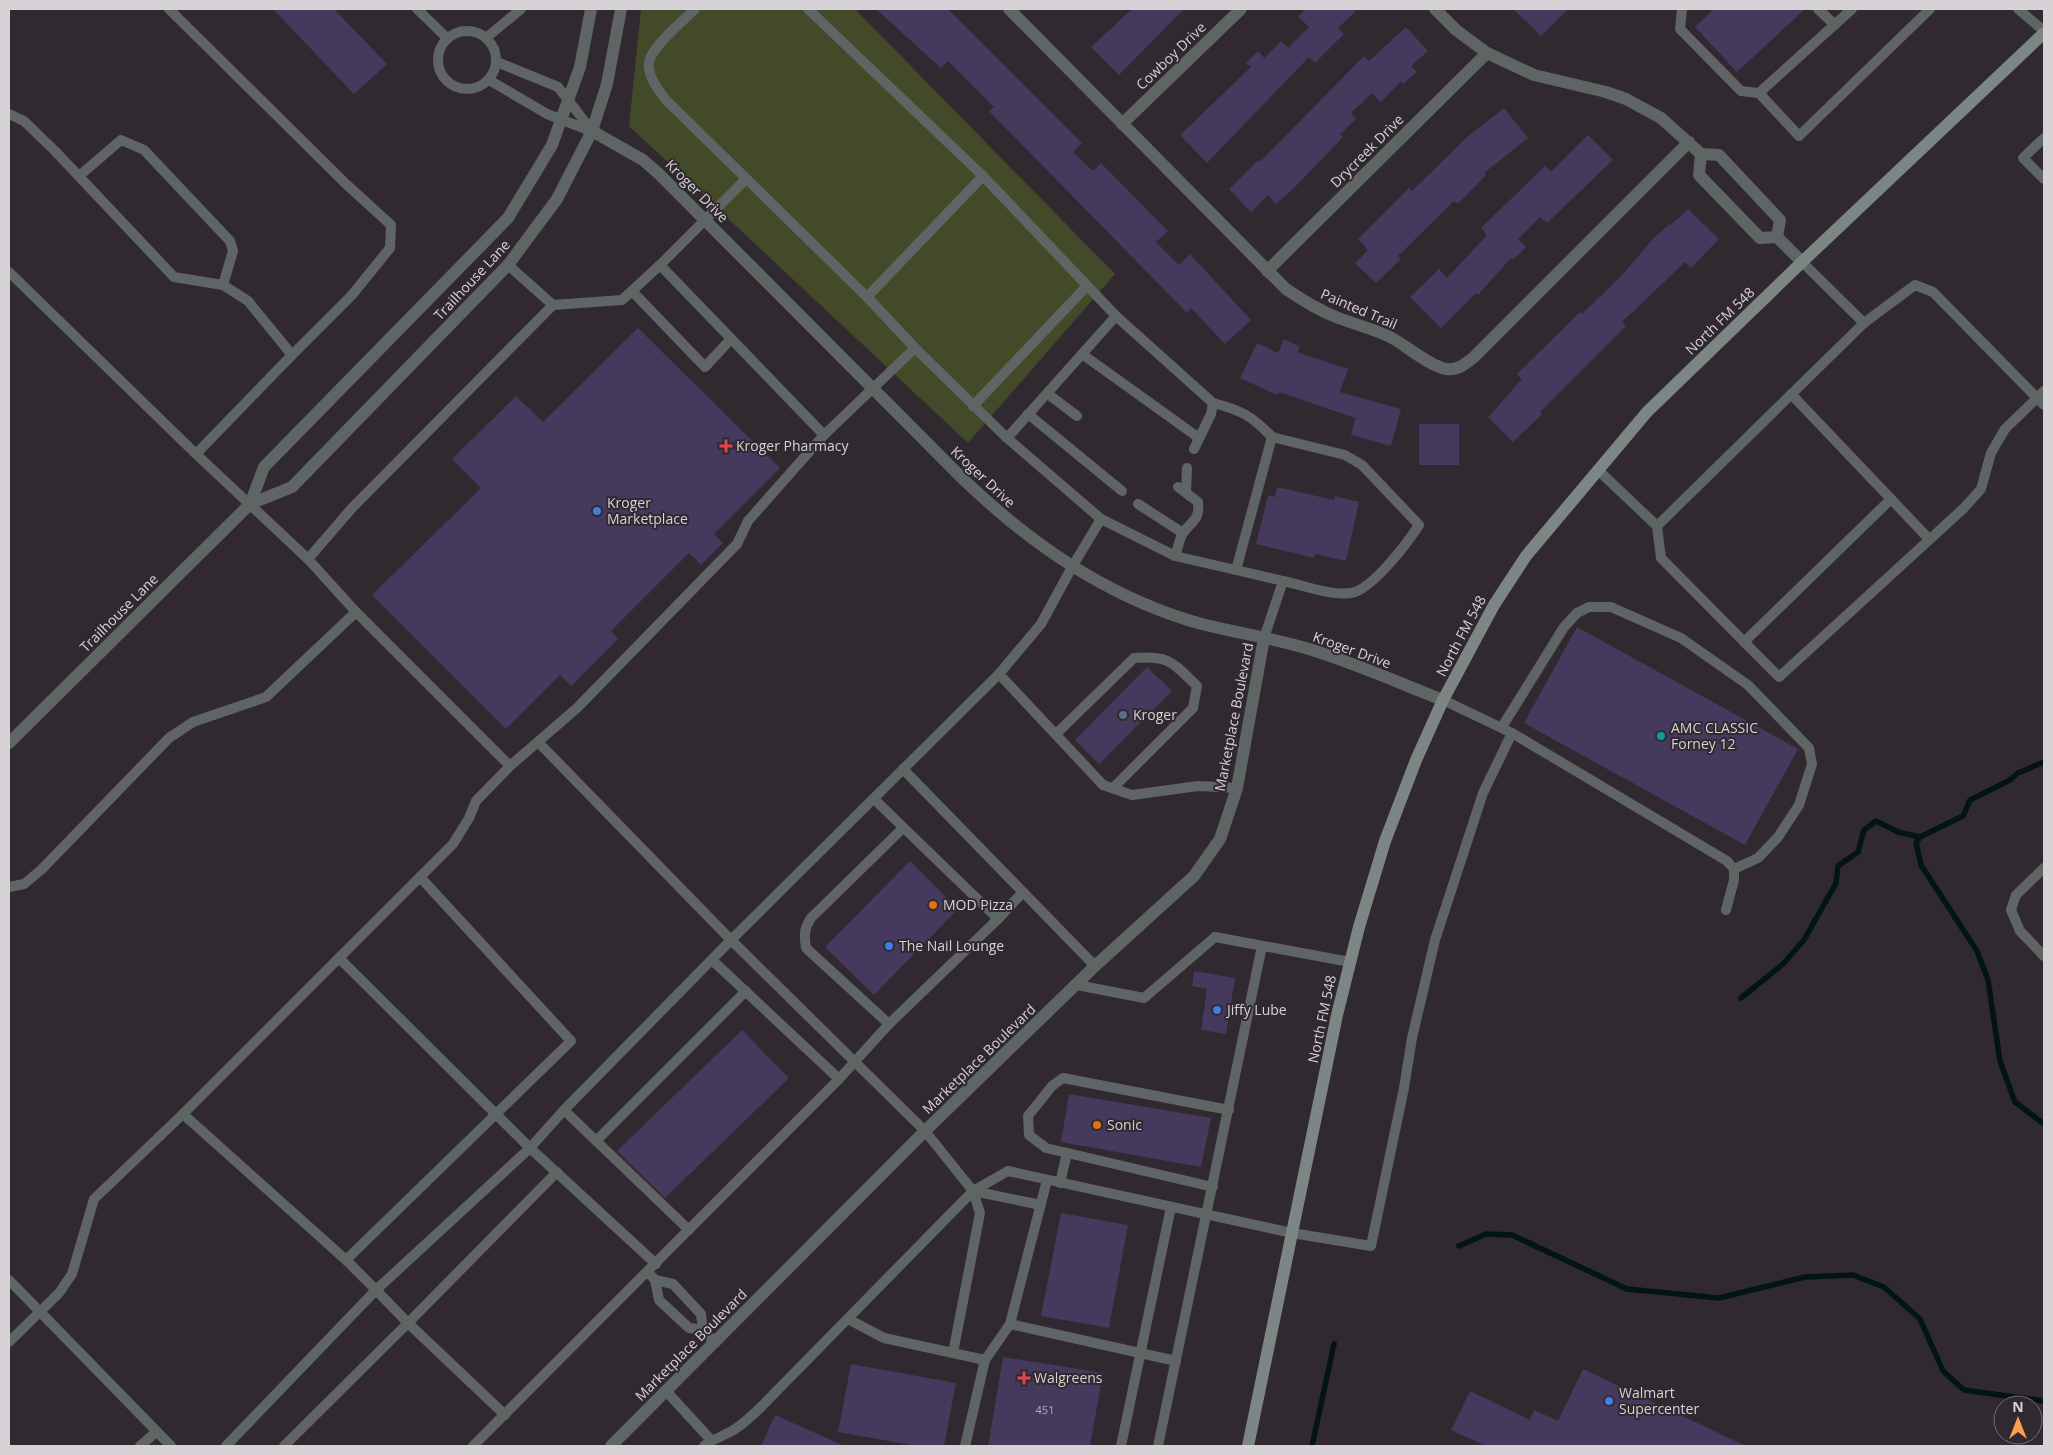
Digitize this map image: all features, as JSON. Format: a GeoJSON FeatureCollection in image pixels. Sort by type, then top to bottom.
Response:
{"type":"FeatureCollection","features":[{"type":"Feature","properties":{"kind":"main road","name":"North FM 548"},"geometry":{"type":"LineString","coordinates":[[1248,1446],[1350,962],[1385,841],[1416,760],[1443,700],[1494,605],[1526,556],[1647,412],[2044,32]]}},
{"type":"Feature","properties":{"kind":"street","name":"Trailhouse Lane"},"geometry":{"type":"LineString","coordinates":[[250,504],[264,467],[508,218],[552,145],[580,67],[591,9]]}},
{"type":"Feature","properties":{"kind":"street","name":"Trailhouse Lane"},"geometry":{"type":"LineString","coordinates":[[9,742],[250,504],[292,488],[508,265],[557,199],[592,131],[607,84],[621,9]]}},
{"type":"Feature","properties":{"kind":"street","name":"Painted Trail"},"geometry":{"type":"LineString","coordinates":[[1009,9],[1267,271],[1286,288],[1317,308],[1384,334],[1439,367],[1456,368],[1473,358],[1689,142]]}},
{"type":"Feature","properties":{"kind":"street","name":"Cowboy Drive"},"geometry":{"type":"LineString","coordinates":[[1122,124],[1241,9]]}},
{"type":"Feature","properties":{"kind":"street"},"geometry":{"type":"LineString","coordinates":[[1435,9],[1456,30],[1487,53],[1534,75],[1606,92],[1626,99],[1661,118],[1701,154],[1719,155],[1780,220],[1777,237]]}},
{"type":"Feature","properties":{"kind":"street","name":"Drycreek Drive"},"geometry":{"type":"LineString","coordinates":[[1267,271],[1487,53]]}},
{"type":"Feature","properties":{"kind":"street","name":"Kroger Drive"},"geometry":{"type":"LineString","coordinates":[[592,131],[643,160],[993,508],[1041,547],[1108,587],[1168,614],[1336,658],[1443,700]]}},
{"type":"Feature","properties":{"kind":"street"},"geometry":{"type":"LineString","coordinates":[[1701,154],[1699,175],[1760,238],[1777,237],[1802,262]]}},
{"type":"Feature","properties":{"kind":"street","name":"Marketplace Boulevard"},"geometry":{"type":"LineString","coordinates":[[611,1446],[925,1131],[1096,966],[1194,876],[1220,839],[1237,788],[1264,638]]}},
{"type":"Feature","properties":{"kind":"lane"},"geometry":{"type":"LineString","coordinates":[[168,9],[346,184],[391,225],[390,248],[352,294],[196,454]]}},
{"type":"Feature","properties":{"kind":"lane"},"geometry":{"type":"LineString","coordinates":[[417,9],[447,38]]}},
{"type":"Feature","properties":{"kind":"lane"},"geometry":{"type":"LineString","coordinates":[[486,38],[521,9]]}},
{"type":"Feature","properties":{"kind":"lane"},"geometry":{"type":"LineString","coordinates":[[695,9],[653,52],[648,62],[652,79],[666,100],[868,297],[915,348],[1006,438],[1101,519],[1175,556],[1339,593],[1353,593],[1365,586],[1401,552],[1419,525],[1362,465],[1345,455],[1272,437],[1256,420],[1238,409],[1213,403],[1086,287],[983,176],[808,9]]}},
{"type":"Feature","properties":{"kind":"lane"},"geometry":{"type":"LineString","coordinates":[[1682,9],[1680,28],[1741,91],[1759,93],[1799,136],[1930,9]]}},
{"type":"Feature","properties":{"kind":"lane"},"geometry":{"type":"LineString","coordinates":[[1818,9],[1835,25]]}},
{"type":"Feature","properties":{"kind":"lane"},"geometry":{"type":"LineString","coordinates":[[1759,93],[1852,9]]}},
{"type":"Feature","properties":{"kind":"lane"},"geometry":{"type":"LineString","coordinates":[[2018,9],[2044,32]]}},
{"type":"Feature","properties":{"kind":"lane"},"geometry":{"type":"LineString","coordinates":[[465,31],[475,32],[486,38],[496,52],[497,62],[495,72],[489,80],[481,86],[463,90],[446,81],[438,64],[441,46],[447,38],[465,31]]}},
{"type":"Feature","properties":{"kind":"lane"},"geometry":{"type":"LineString","coordinates":[[497,62],[558,87],[592,131]]}},
{"type":"Feature","properties":{"kind":"lane"},"geometry":{"type":"LineString","coordinates":[[489,80],[547,114],[592,131]]}},
{"type":"Feature","properties":{"kind":"lane"},"geometry":{"type":"LineString","coordinates":[[9,114],[24,121],[79,176],[174,278],[223,285],[248,301],[292,355]]}},
{"type":"Feature","properties":{"kind":"lane"},"geometry":{"type":"LineString","coordinates":[[2044,138],[2023,158],[2044,179]]}},
{"type":"Feature","properties":{"kind":"lane"},"geometry":{"type":"LineString","coordinates":[[79,176],[121,140],[144,150],[230,241],[233,251],[223,285]]}},
{"type":"Feature","properties":{"kind":"lane"},"geometry":{"type":"LineString","coordinates":[[868,297],[983,176]]}},
{"type":"Feature","properties":{"kind":"lane"},"geometry":{"type":"LineString","coordinates":[[308,559],[352,508],[554,305],[622,300],[660,266],[746,179]]}},
{"type":"Feature","properties":{"kind":"lane"},"geometry":{"type":"LineString","coordinates":[[1802,262],[1864,323]]}},
{"type":"Feature","properties":{"kind":"lane"},"geometry":{"type":"LineString","coordinates":[[508,265],[554,305]]}},
{"type":"Feature","properties":{"kind":"lane"},"geometry":{"type":"LineString","coordinates":[[660,266],[730,340],[824,434]]}},
{"type":"Feature","properties":{"kind":"lane"},"geometry":{"type":"LineString","coordinates":[[9,272],[196,454],[308,559],[356,612],[510,766]]}},
{"type":"Feature","properties":{"kind":"lane"},"geometry":{"type":"LineString","coordinates":[[1598,470],[1657,526],[1661,558],[1779,677],[1981,489],[1991,453],[2005,429],[2042,398],[1933,292],[1915,285],[1864,323],[1657,526]]}},
{"type":"Feature","properties":{"kind":"lane"},"geometry":{"type":"LineString","coordinates":[[973,406],[1086,287]]}},
{"type":"Feature","properties":{"kind":"lane"},"geometry":{"type":"LineString","coordinates":[[632,291],[705,367],[730,340]]}},
{"type":"Feature","properties":{"kind":"lane"},"geometry":{"type":"LineString","coordinates":[[1006,438],[1048,394],[1116,316]]}},
{"type":"Feature","properties":{"kind":"lane"},"geometry":{"type":"LineString","coordinates":[[9,1342],[59,1293],[72,1274],[94,1200],[183,1114],[453,844],[469,818],[476,801],[510,766],[578,708],[737,544],[748,521],[824,434],[915,348]]}},
{"type":"Feature","properties":{"kind":"lane"},"geometry":{"type":"LineString","coordinates":[[1082,354],[1199,438]]}},
{"type":"Feature","properties":{"kind":"lane"},"geometry":{"type":"LineString","coordinates":[[1048,394],[1077,416]]}},
{"type":"Feature","properties":{"kind":"lane"},"geometry":{"type":"LineString","coordinates":[[1792,394],[1929,539]]}},
{"type":"Feature","properties":{"kind":"lane"},"geometry":{"type":"LineString","coordinates":[[1194,450],[1211,414],[1213,403]]}},
{"type":"Feature","properties":{"kind":"lane"},"geometry":{"type":"LineString","coordinates":[[1028,414],[1122,491]]}},
{"type":"Feature","properties":{"kind":"lane"},"geometry":{"type":"LineString","coordinates":[[1236,570],[1272,437]]}},
{"type":"Feature","properties":{"kind":"lane"},"geometry":{"type":"LineString","coordinates":[[1175,556],[1183,533],[1194,523],[1199,512],[1198,502],[1182,490],[1187,468]]}},
{"type":"Feature","properties":{"kind":"lane"},"geometry":{"type":"LineString","coordinates":[[1744,642],[1891,499]]}},
{"type":"Feature","properties":{"kind":"lane"},"geometry":{"type":"LineString","coordinates":[[1138,504],[1183,533]]}},
{"type":"Feature","properties":{"kind":"lane"},"geometry":{"type":"LineString","coordinates":[[231,1445],[376,1290],[530,1148],[564,1110],[712,960],[999,674],[1041,624],[1101,519]]}},
{"type":"Feature","properties":{"kind":"lane"},"geometry":{"type":"LineString","coordinates":[[1264,638],[1283,580]]}},
{"type":"Feature","properties":{"kind":"lane"},"geometry":{"type":"LineString","coordinates":[[1502,727],[1564,627],[1577,612],[1589,606],[1611,606],[1681,638],[1748,685],[1809,748],[1812,764],[1799,805],[1778,837],[1758,858],[1734,869]]}},
{"type":"Feature","properties":{"kind":"lane"},"geometry":{"type":"LineString","coordinates":[[9,888],[24,884],[41,870],[169,738],[193,722],[266,697],[356,612]]}},
{"type":"Feature","properties":{"kind":"lane"},"geometry":{"type":"LineString","coordinates":[[1056,734],[1134,658],[1151,656],[1171,660],[1197,686],[1193,708],[1114,788]]}},
{"type":"Feature","properties":{"kind":"lane"},"geometry":{"type":"LineString","coordinates":[[999,674],[1103,785],[1132,795],[1198,786],[1237,788]]}},
{"type":"Feature","properties":{"kind":"lane"},"geometry":{"type":"LineString","coordinates":[[1443,700],[1502,727],[1727,861],[1734,869],[1734,880],[1726,910]]}},
{"type":"Feature","properties":{"kind":"lane"},"geometry":{"type":"LineString","coordinates":[[666,1391],[707,1443],[724,1436],[740,1426],[973,1191],[1008,1171],[1292,1233],[1371,1246],[1404,1088],[1412,1038],[1435,940],[1483,793],[1512,733]]}},
{"type":"Feature","properties":{"kind":"lane"},"geometry":{"type":"LineString","coordinates":[[538,742],[732,940],[925,1131],[973,1191],[980,1213],[953,1353]]}},
{"type":"Feature","properties":{"kind":"lane"},"geometry":{"type":"LineString","coordinates":[[903,769],[1096,966]]}},
{"type":"Feature","properties":{"kind":"lane"},"geometry":{"type":"LineString","coordinates":[[874,799],[998,919]]}},
{"type":"Feature","properties":{"kind":"lane"},"geometry":{"type":"LineString","coordinates":[[889,1024],[806,948],[804,937],[806,926],[811,918],[903,828]]}},
{"type":"Feature","properties":{"kind":"lane"},"geometry":{"type":"LineString","coordinates":[[2044,868],[2016,895],[2011,910],[2020,931],[2044,956]]}},
{"type":"Feature","properties":{"kind":"lane"},"geometry":{"type":"LineString","coordinates":[[346,1260],[571,1041],[420,877]]}},
{"type":"Feature","properties":{"kind":"lane"},"geometry":{"type":"LineString","coordinates":[[473,1446],[653,1272],[689,1230],[839,1079],[889,1024],[998,919],[1023,892]]}},
{"type":"Feature","properties":{"kind":"lane"},"geometry":{"type":"LineString","coordinates":[[1077,985],[1144,998],[1215,936],[1350,962]]}},
{"type":"Feature","properties":{"kind":"lane"},"geometry":{"type":"LineString","coordinates":[[1158,1446],[1262,946]]}},
{"type":"Feature","properties":{"kind":"lane"},"geometry":{"type":"LineString","coordinates":[[339,958],[556,1172],[653,1272],[673,1284],[701,1314],[703,1330],[715,1343]]}},
{"type":"Feature","properties":{"kind":"lane"},"geometry":{"type":"LineString","coordinates":[[712,960],[839,1079]]}},
{"type":"Feature","properties":{"kind":"lane"},"geometry":{"type":"LineString","coordinates":[[596,1140],[746,991]]}},
{"type":"Feature","properties":{"kind":"lane"},"geometry":{"type":"LineString","coordinates":[[1213,1187],[1046,1148],[1029,1134],[1028,1116],[1052,1086],[1063,1078],[1229,1110]]}},
{"type":"Feature","properties":{"kind":"lane"},"geometry":{"type":"LineString","coordinates":[[564,1110],[689,1230]]}},
{"type":"Feature","properties":{"kind":"lane"},"geometry":{"type":"LineString","coordinates":[[183,1114],[346,1260],[408,1323],[505,1416]]}},
{"type":"Feature","properties":{"kind":"lane"},"geometry":{"type":"LineString","coordinates":[[1060,1183],[1067,1153]]}},
{"type":"Feature","properties":{"kind":"lane"},"geometry":{"type":"LineString","coordinates":[[284,1446],[556,1172]]}},
{"type":"Feature","properties":{"kind":"lane"},"geometry":{"type":"LineString","coordinates":[[964,1446],[985,1360],[1010,1324],[1047,1180]]}},
{"type":"Feature","properties":{"kind":"lane"},"geometry":{"type":"LineString","coordinates":[[973,1191],[1041,1205]]}},
{"type":"Feature","properties":{"kind":"lane"},"geometry":{"type":"LineString","coordinates":[[1120,1446],[1171,1207]]}},
{"type":"Feature","properties":{"kind":"lane"},"geometry":{"type":"LineString","coordinates":[[653,1272],[659,1300],[690,1328],[703,1330]]}},
{"type":"Feature","properties":{"kind":"lane"},"geometry":{"type":"LineString","coordinates":[[9,1280],[171,1446]]}},
{"type":"Feature","properties":{"kind":"lane"},"geometry":{"type":"LineString","coordinates":[[848,1319],[884,1338],[985,1360]]}},
{"type":"Feature","properties":{"kind":"lane"},"geometry":{"type":"LineString","coordinates":[[1010,1324],[1176,1361]]}},
{"type":"Feature","properties":{"kind":"lane"},"geometry":{"type":"LineString","coordinates":[[140,1446],[156,1432]]}},
{"type":"Feature","properties":{"kind":"green space"},"geometry":{"type":"Polygon","coordinates":[[[641,9],[855,9],[1115,274],[968,443],[629,126],[641,9]]]}},
{"type":"Feature","properties":{"kind":"building"},"geometry":{"type":"Polygon","coordinates":[[[273,9],[334,9],[387,64],[354,94],[273,9]]]}},
{"type":"Feature","properties":{"kind":"building"},"geometry":{"type":"Polygon","coordinates":[[[876,9],[948,9],[1082,143],[1073,152],[1093,171],[1101,163],[1168,231],[1156,242],[1179,265],[1190,254],[1251,320],[1225,344],[1191,308],[1187,313],[989,111],[994,107],[948,61],[941,68],[876,9]]]}},
{"type":"Feature","properties":{"kind":"building"},"geometry":{"type":"Polygon","coordinates":[[[1132,9],[1184,9],[1119,75],[1091,47],[1132,9]]]}},
{"type":"Feature","properties":{"kind":"building"},"geometry":{"type":"Polygon","coordinates":[[[1306,9],[1358,9],[1338,28],[1344,34],[1315,63],[1309,57],[1207,163],[1180,135],[1251,67],[1246,63],[1258,51],[1264,58],[1281,41],[1288,48],[1309,27],[1298,17],[1306,9]]]}},
{"type":"Feature","properties":{"kind":"building"},"geometry":{"type":"Polygon","coordinates":[[[1513,9],[1568,9],[1541,36],[1513,9]]]}},
{"type":"Feature","properties":{"kind":"building"},"geometry":{"type":"Polygon","coordinates":[[[1714,9],[1805,9],[1737,72],[1695,27],[1714,9]]]}},
{"type":"Feature","properties":{"kind":"building"},"geometry":{"type":"Polygon","coordinates":[[[1406,27],[1428,51],[1411,66],[1417,72],[1403,84],[1401,81],[1381,102],[1372,93],[1351,113],[1356,119],[1340,134],[1343,137],[1296,186],[1276,204],[1268,195],[1251,212],[1229,189],[1258,160],[1260,162],[1364,56],[1369,61],[1406,27]]]}},
{"type":"Feature","properties":{"kind":"building"},"geometry":{"type":"Polygon","coordinates":[[[1504,108],[1528,138],[1484,173],[1486,175],[1458,204],[1454,201],[1398,256],[1401,259],[1376,283],[1355,263],[1368,250],[1358,239],[1409,188],[1412,191],[1468,136],[1504,108]]]}},
{"type":"Feature","properties":{"kind":"building"},"geometry":{"type":"Polygon","coordinates":[[[1588,135],[1613,160],[1547,223],[1540,217],[1518,239],[1526,247],[1513,260],[1511,258],[1478,295],[1476,293],[1441,328],[1410,297],[1439,269],[1447,278],[1487,235],[1481,228],[1545,166],[1551,172],[1588,135]]]}},
{"type":"Feature","properties":{"kind":"building"},"geometry":{"type":"Polygon","coordinates":[[[1688,209],[1719,239],[1691,268],[1685,262],[1622,322],[1626,326],[1540,412],[1542,414],[1513,442],[1488,417],[1522,379],[1517,374],[1580,312],[1582,314],[1625,272],[1651,241],[1688,209]]]}},
{"type":"Feature","properties":{"kind":"building","name":"Kroger Marketplace"},"geometry":{"type":"Polygon","coordinates":[[[638,328],[780,468],[714,534],[723,543],[701,565],[689,553],[611,631],[618,639],[571,686],[560,675],[506,729],[372,595],[481,488],[452,459],[516,396],[543,422],[638,328]]]}},
{"type":"Feature","properties":{"kind":"building"},"geometry":{"type":"Polygon","coordinates":[[[1284,339],[1300,347],[1297,352],[1348,369],[1340,392],[1401,409],[1391,446],[1351,435],[1355,418],[1279,392],[1277,395],[1240,378],[1257,343],[1278,353],[1284,339]]]}},
{"type":"Feature","properties":{"kind":"building"},"geometry":{"type":"Polygon","coordinates":[[[1419,424],[1459,424],[1459,465],[1419,465],[1419,424]]]}},
{"type":"Feature","properties":{"kind":"building"},"geometry":{"type":"Polygon","coordinates":[[[1277,487],[1334,500],[1335,496],[1359,502],[1346,561],[1315,554],[1314,558],[1256,544],[1268,495],[1275,497],[1277,487]]]}},
{"type":"Feature","properties":{"kind":"building","name":"AMC CLASSIC Forney 12"},"geometry":{"type":"Polygon","coordinates":[[[1577,627],[1798,749],[1745,845],[1524,723],[1577,627]]]}},
{"type":"Feature","properties":{"kind":"building","name":"Kroger"},"geometry":{"type":"Polygon","coordinates":[[[1147,667],[1172,691],[1099,764],[1075,740],[1147,667]]]}},
{"type":"Feature","properties":{"kind":"building"},"geometry":{"type":"Polygon","coordinates":[[[910,861],[958,909],[874,995],[825,947],[910,861]]]}},
{"type":"Feature","properties":{"kind":"building","name":"Jiffy Lube"},"geometry":{"type":"Polygon","coordinates":[[[1194,971],[1235,978],[1226,1034],[1201,1030],[1207,989],[1192,986],[1194,971]]]}},
{"type":"Feature","properties":{"kind":"building"},"geometry":{"type":"Polygon","coordinates":[[[742,1030],[789,1078],[665,1198],[617,1151],[742,1030]]]}},
{"type":"Feature","properties":{"kind":"building","name":"Sonic"},"geometry":{"type":"Polygon","coordinates":[[[1069,1094],[1211,1118],[1201,1167],[1061,1142],[1069,1094]]]}},
{"type":"Feature","properties":{"kind":"building"},"geometry":{"type":"Polygon","coordinates":[[[1061,1213],[1128,1225],[1109,1328],[1041,1316],[1061,1213]]]}},
{"type":"Feature","properties":{"kind":"building","name":"Walgreens"},"geometry":{"type":"Polygon","coordinates":[[[1003,1357],[1103,1373],[1090,1446],[988,1446],[1003,1357]]]}},
{"type":"Feature","properties":{"kind":"building"},"geometry":{"type":"Polygon","coordinates":[[[851,1364],[956,1383],[944,1446],[917,1446],[838,1432],[851,1364]]]}},
{"type":"Feature","properties":{"kind":"building","name":"Walmart Supercenter"},"geometry":{"type":"Polygon","coordinates":[[[1583,1369],[1746,1446],[1486,1446],[1451,1430],[1470,1391],[1530,1420],[1534,1410],[1558,1421],[1583,1369]]]}},
{"type":"Feature","properties":{"kind":"building"},"geometry":{"type":"Polygon","coordinates":[[[775,1415],[845,1446],[761,1446],[775,1415]]]}},
{"type":"Feature","properties":{"kind":"waterway"},"geometry":{"type":"LineString","coordinates":[[2044,762],[2018,773],[2010,780],[1970,800],[1963,816],[1920,837],[1916,843],[1921,865],[1977,951],[1988,980],[2000,1061],[2015,1102],[2044,1124]]}},
{"type":"Feature","properties":{"kind":"waterway"},"geometry":{"type":"LineString","coordinates":[[1741,998],[1783,964],[1804,940],[1836,883],[1838,866],[1858,852],[1864,830],[1876,821],[1898,832],[1920,837]]}},
{"type":"Feature","properties":{"kind":"waterway"},"geometry":{"type":"LineString","coordinates":[[1459,1246],[1486,1234],[1512,1235],[1627,1289],[1719,1298],[1805,1277],[1853,1275],[1884,1287],[1920,1319],[1943,1371],[1964,1390],[2044,1401]]}},
{"type":"Feature","properties":{"kind":"waterway"},"geometry":{"type":"LineString","coordinates":[[1312,1446],[1334,1344]]}},
{"type":"Feature","properties":{"kind":"place","name":"Kroger Pharmacy"},"geometry":{"type":"Point","coordinates":[726,446]}},
{"type":"Feature","properties":{"kind":"place","name":"Kroger Marketplace"},"geometry":{"type":"Point","coordinates":[597,511]}},
{"type":"Feature","properties":{"kind":"place","name":"Kroger"},"geometry":{"type":"Point","coordinates":[1123,715]}},
{"type":"Feature","properties":{"kind":"place","name":"AMC CLASSIC Forney 12"},"geometry":{"type":"Point","coordinates":[1661,736]}},
{"type":"Feature","properties":{"kind":"place","name":"MOD Pizza"},"geometry":{"type":"Point","coordinates":[933,905]}},
{"type":"Feature","properties":{"kind":"place","name":"The Nail Lounge"},"geometry":{"type":"Point","coordinates":[889,946]}},
{"type":"Feature","properties":{"kind":"place","name":"Jiffy Lube"},"geometry":{"type":"Point","coordinates":[1217,1010]}},
{"type":"Feature","properties":{"kind":"place","name":"Sonic"},"geometry":{"type":"Point","coordinates":[1097,1125]}},
{"type":"Feature","properties":{"kind":"place","name":"Walgreens"},"geometry":{"type":"Point","coordinates":[1024,1378]}},
{"type":"Feature","properties":{"kind":"place","name":"Walmart Supercenter"},"geometry":{"type":"Point","coordinates":[1609,1401]}}]}
